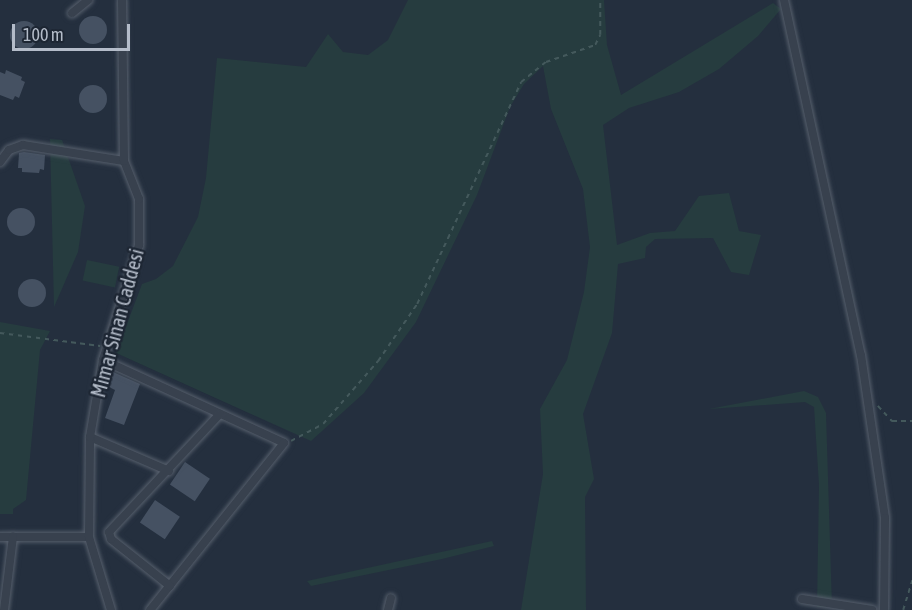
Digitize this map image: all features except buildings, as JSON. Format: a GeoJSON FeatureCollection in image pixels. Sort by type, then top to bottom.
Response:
{"type":"FeatureCollection","features":[{"type":"Feature","properties":{"kind":"street"},"geometry":{"type":"LineString","coordinates":[[72,13],[88,0]]}},
{"type":"Feature","properties":{"kind":"street","name":"Mimar Sinan Caddesi"},"geometry":{"type":"LineString","coordinates":[[111,610],[89,537],[90,437],[103,360],[139,245],[139,199],[124,161],[122,0]]}},
{"type":"Feature","properties":{"kind":"street"},"geometry":{"type":"LineString","coordinates":[[784,0],[836,231],[868,398],[885,518],[887,559],[884,610]]}},
{"type":"Feature","properties":{"kind":"street"},"geometry":{"type":"LineString","coordinates":[[0,162],[9,150],[23,145],[124,161]]}},
{"type":"Feature","properties":{"kind":"street"},"geometry":{"type":"LineString","coordinates":[[103,360],[284,443],[150,610]]}},
{"type":"Feature","properties":{"kind":"street"},"geometry":{"type":"LineString","coordinates":[[170,586],[109,535],[220,414]]}},
{"type":"Feature","properties":{"kind":"street"},"geometry":{"type":"LineString","coordinates":[[90,437],[169,471]]}},
{"type":"Feature","properties":{"kind":"street"},"geometry":{"type":"LineString","coordinates":[[0,537],[89,537]]}},
{"type":"Feature","properties":{"kind":"street"},"geometry":{"type":"LineString","coordinates":[[4,610],[13,537]]}},
{"type":"Feature","properties":{"kind":"street"},"geometry":{"type":"LineString","coordinates":[[388,610],[391,598]]}},
{"type":"Feature","properties":{"kind":"street"},"geometry":{"type":"LineString","coordinates":[[802,599],[872,610]]}},
{"type":"Feature","properties":{"kind":"path"},"geometry":{"type":"LineString","coordinates":[[284,443],[323,423],[378,361],[417,304],[521,82],[546,62],[595,45],[600,35],[600,0]]}},
{"type":"Feature","properties":{"kind":"path"},"geometry":{"type":"LineString","coordinates":[[0,333],[107,347]]}},
{"type":"Feature","properties":{"kind":"path"},"geometry":{"type":"LineString","coordinates":[[868,398],[892,421],[912,421]]}},
{"type":"Feature","properties":{"kind":"path"},"geometry":{"type":"LineString","coordinates":[[903,610],[912,580]]}},
{"type":"Feature","properties":{"kind":"green space"},"geometry":{"type":"Polygon","coordinates":[[[408,0],[604,0],[607,45],[621,95],[773,3],[781,9],[758,36],[719,69],[679,92],[629,108],[603,125],[617,245],[650,233],[675,231],[699,196],[729,193],[739,231],[761,235],[749,275],[731,272],[713,238],[655,239],[646,247],[645,258],[618,264],[612,333],[583,414],[594,479],[585,497],[586,610],[521,610],[543,474],[540,409],[567,360],[584,292],[590,247],[583,189],[551,109],[543,66],[524,84],[510,107],[477,195],[416,322],[364,393],[311,441],[116,353],[142,284],[156,279],[173,266],[198,217],[206,178],[217,58],[306,67],[328,34],[343,52],[368,55],[388,40],[408,0]]]}},
{"type":"Feature","properties":{"kind":"green space"},"geometry":{"type":"Polygon","coordinates":[[[50,139],[62,140],[85,206],[78,252],[54,307],[50,139]]]}},
{"type":"Feature","properties":{"kind":"green space"},"geometry":{"type":"Polygon","coordinates":[[[87,260],[119,267],[115,287],[83,281],[87,260]]]}},
{"type":"Feature","properties":{"kind":"green space"},"geometry":{"type":"Polygon","coordinates":[[[0,322],[50,331],[40,350],[26,500],[13,509],[13,514],[0,514],[0,322]]]}},
{"type":"Feature","properties":{"kind":"green space"},"geometry":{"type":"Polygon","coordinates":[[[804,391],[818,397],[826,413],[832,607],[817,607],[819,485],[814,407],[805,402],[709,409],[804,391]]]}},
{"type":"Feature","properties":{"kind":"green space"},"geometry":{"type":"Polygon","coordinates":[[[492,541],[494,546],[442,559],[311,586],[307,581],[492,541]]]}}]}
